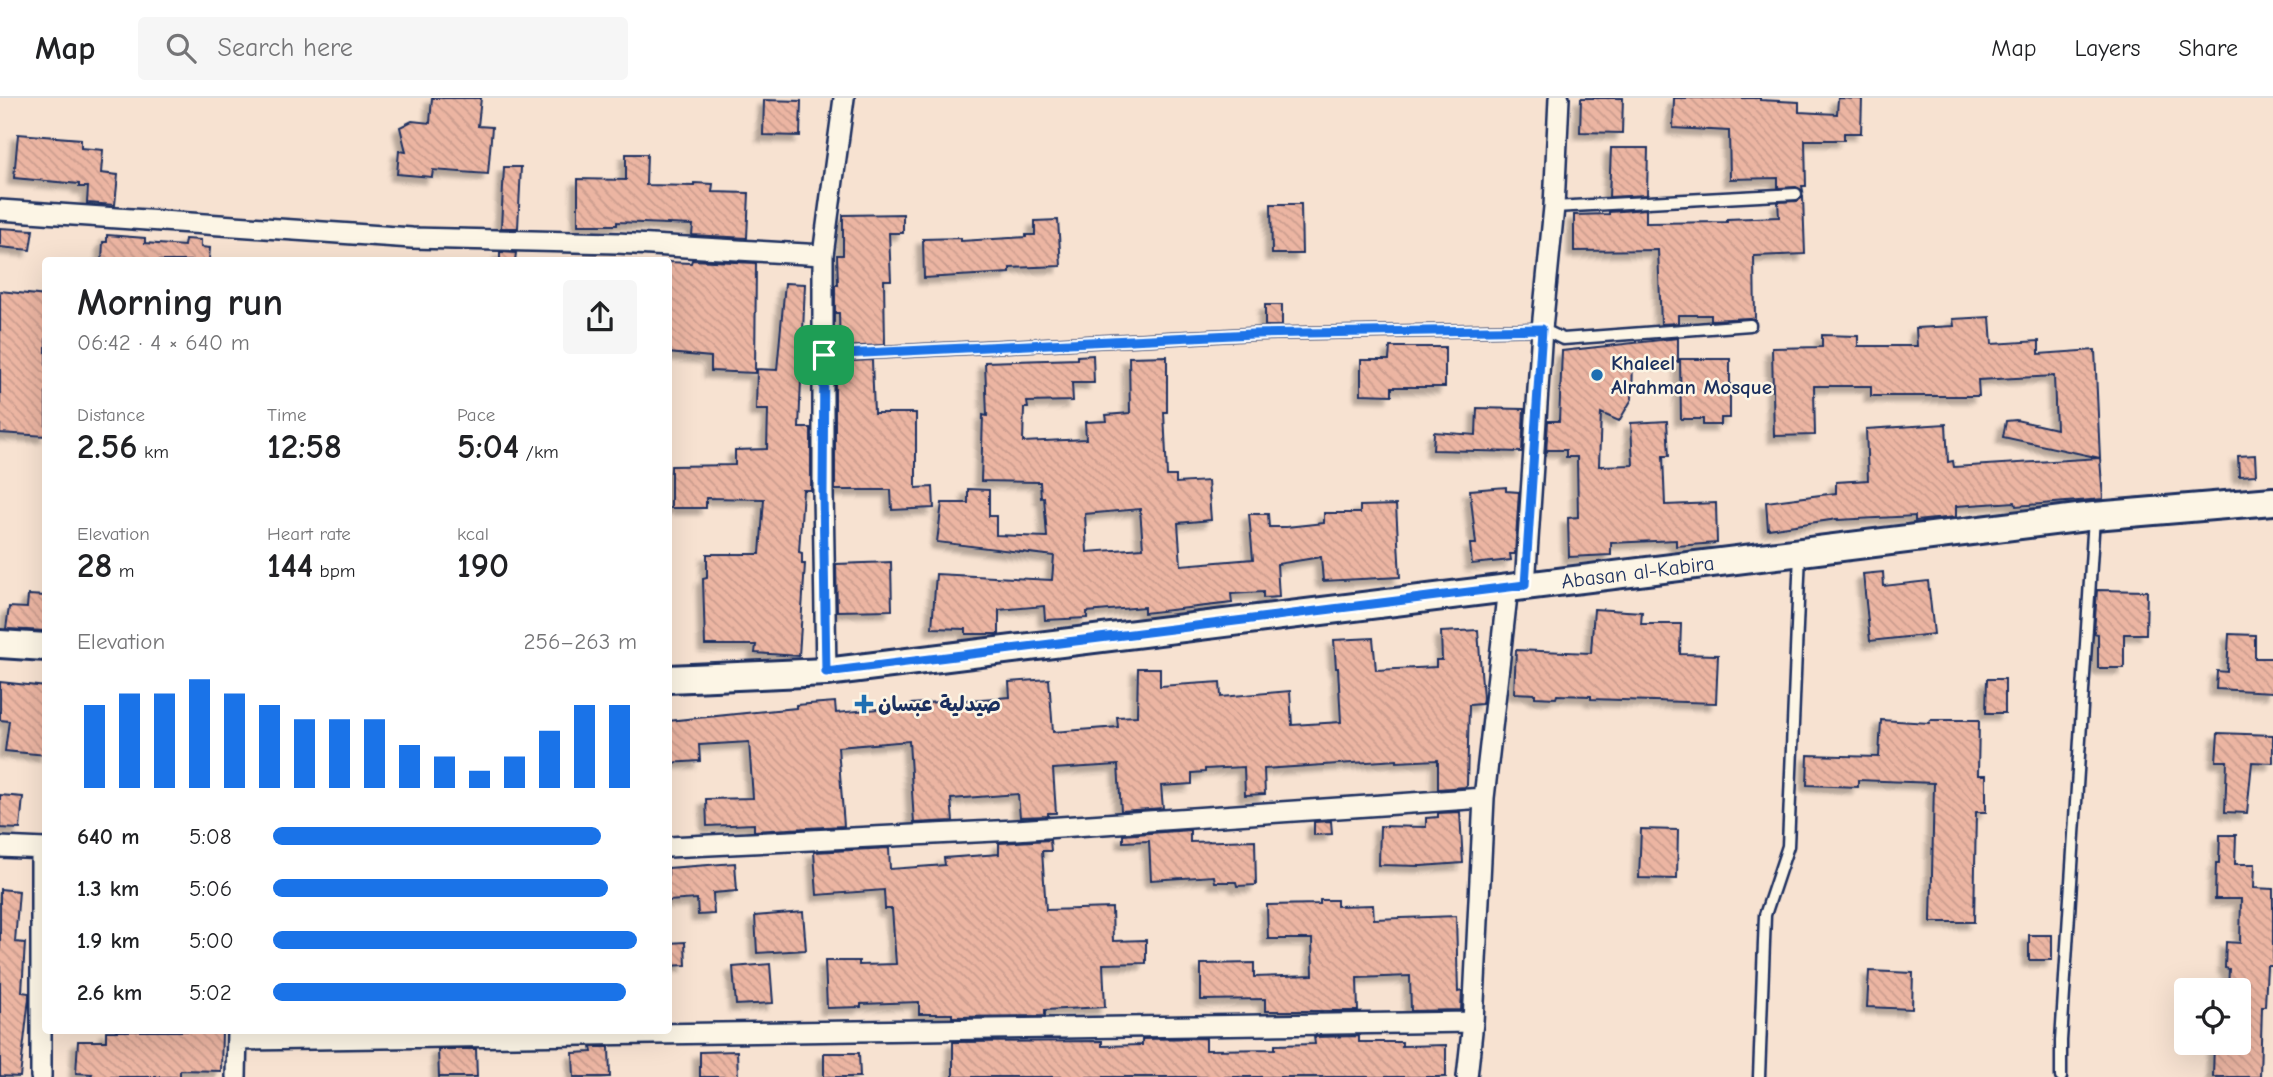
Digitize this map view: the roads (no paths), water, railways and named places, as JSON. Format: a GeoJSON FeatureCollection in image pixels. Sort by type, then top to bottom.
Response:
{"type":"FeatureCollection","features":[{"type":"Feature","properties":{"kind":"main road","name":"Abasan al-Kabira"},"geometry":{"type":"LineString","coordinates":[[672,679],[826,672],[2094,516],[2273,501]]}},
{"type":"Feature","properties":{"kind":"main road"},"geometry":{"type":"LineString","coordinates":[[0,644],[42,648]]}},
{"type":"Feature","properties":{"kind":"street"},"geometry":{"type":"LineString","coordinates":[[826,672],[823,255],[844,98]]}},
{"type":"Feature","properties":{"kind":"street"},"geometry":{"type":"LineString","coordinates":[[1466,1077],[1473,1022],[1484,797],[1517,586],[1554,207],[1559,98]]}},
{"type":"Feature","properties":{"kind":"street"},"geometry":{"type":"LineString","coordinates":[[0,210],[412,238],[617,243],[823,255]]}},
{"type":"Feature","properties":{"kind":"street"},"geometry":{"type":"LineString","coordinates":[[672,847],[1016,830],[1484,797]]}},
{"type":"Feature","properties":{"kind":"street"},"geometry":{"type":"LineString","coordinates":[[0,847],[42,849]]}},
{"type":"Feature","properties":{"kind":"street"},"geometry":{"type":"LineString","coordinates":[[41,1077],[42,963]]}},
{"type":"Feature","properties":{"kind":"street"},"geometry":{"type":"LineString","coordinates":[[672,1030],[1473,1022]]}},
{"type":"Feature","properties":{"kind":"street"},"geometry":{"type":"LineString","coordinates":[[236,1077],[237,1035],[332,1034]]}},
{"type":"Feature","properties":{"kind":"lane"},"geometry":{"type":"LineString","coordinates":[[1554,207],[1796,194]]}},
{"type":"Feature","properties":{"kind":"lane"},"geometry":{"type":"LineString","coordinates":[[824,355],[1253,334],[1542,329],[1563,339],[1750,325]]}},
{"type":"Feature","properties":{"kind":"lane"},"geometry":{"type":"LineString","coordinates":[[2061,1077],[2061,1041],[2094,516]]}},
{"type":"Feature","properties":{"kind":"lane"},"geometry":{"type":"LineString","coordinates":[[1759,1077],[1765,915],[1788,846],[1800,552]]}},
{"type":"Feature","properties":{"kind":"place","name":"Khaleel Alrahman Mosque"},"geometry":{"type":"Point","coordinates":[1597,375]}},
{"type":"Feature","properties":{"kind":"place","name":"صيدلية عبسان"},"geometry":{"type":"Point","coordinates":[864,704]}}]}
